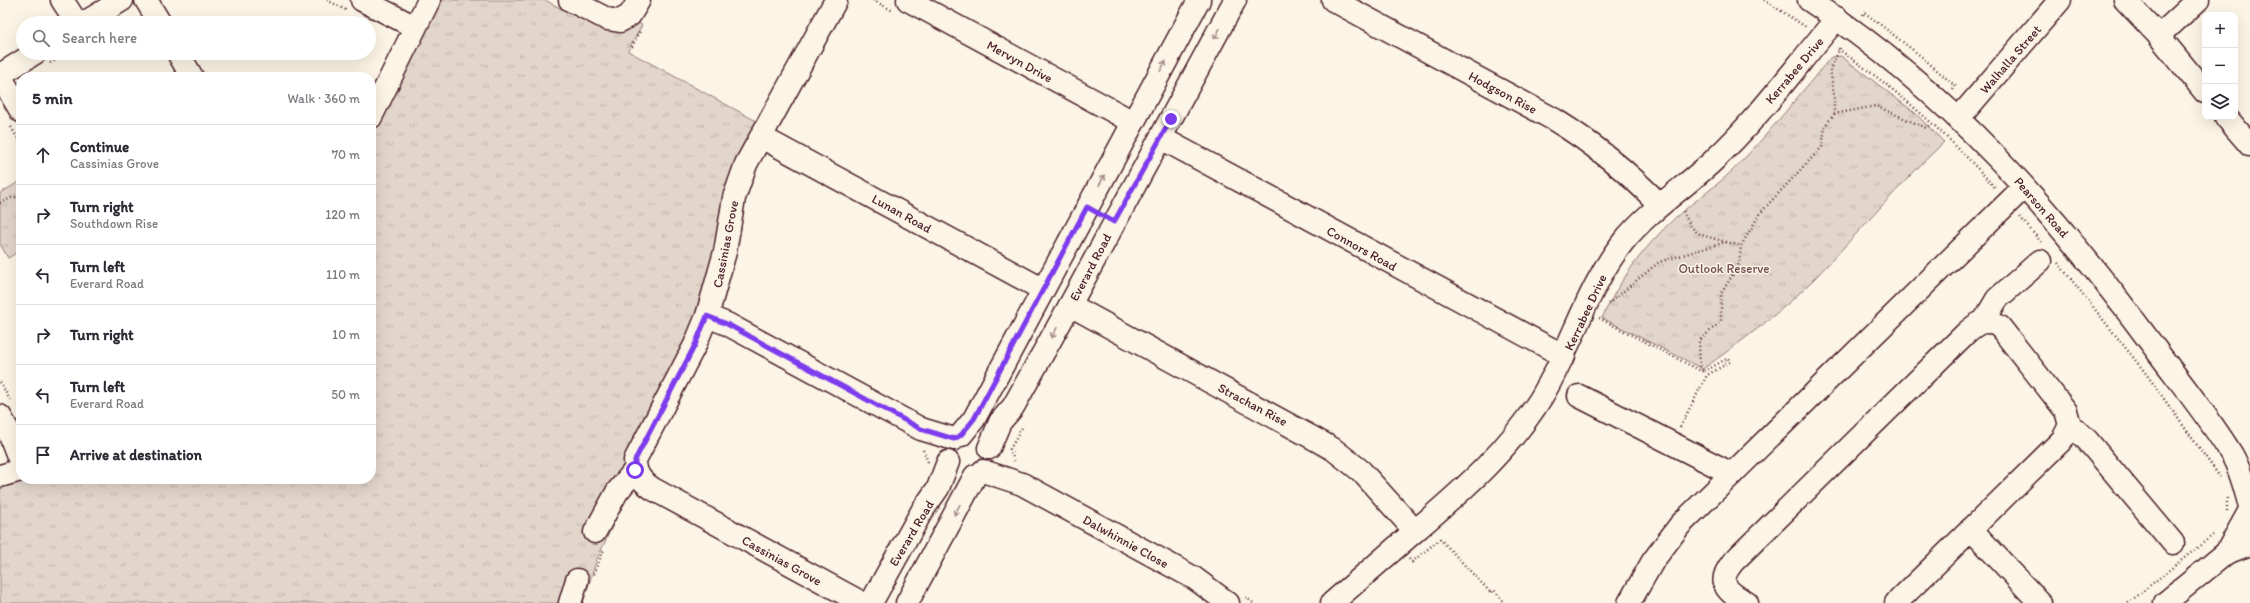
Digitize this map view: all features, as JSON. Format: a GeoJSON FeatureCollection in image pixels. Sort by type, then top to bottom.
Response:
{"type":"FeatureCollection","features":[{"type":"Feature","properties":{"kind":"street"},"geometry":{"type":"LineString","coordinates":[[62,0],[72,16]]}},
{"type":"Feature","properties":{"kind":"street"},"geometry":{"type":"LineString","coordinates":[[96,16],[122,0]]}},
{"type":"Feature","properties":{"kind":"street"},"geometry":{"type":"LineString","coordinates":[[146,0],[156,16]]}},
{"type":"Feature","properties":{"kind":"street"},"geometry":{"type":"LineString","coordinates":[[362,0],[415,28]]}},
{"type":"Feature","properties":{"kind":"street"},"geometry":{"type":"LineString","coordinates":[[376,107],[429,0]]}},
{"type":"Feature","properties":{"kind":"street"},"geometry":{"type":"LineString","coordinates":[[570,0],[607,19],[620,21],[630,15],[639,0]]}},
{"type":"Feature","properties":{"kind":"street","name":"Cassinias Grove"},"geometry":{"type":"LineString","coordinates":[[836,0],[761,137],[738,183],[725,252],[707,316],[695,345],[635,460],[635,470],[638,477],[653,489],[862,603]]}},
{"type":"Feature","properties":{"kind":"street","name":"Mervyn Drive"},"geometry":{"type":"LineString","coordinates":[[908,0],[1133,122]]}},
{"type":"Feature","properties":{"kind":"street","name":"Everard Road"},"geometry":{"type":"LineString","coordinates":[[871,603],[922,511],[938,488],[952,447],[974,419],[1042,289],[1199,0]]}},
{"type":"Feature","properties":{"kind":"street","name":"Everard Road"},"geometry":{"type":"LineString","coordinates":[[907,603],[984,463],[1000,422],[1013,407],[1070,305],[1235,0]]}},
{"type":"Feature","properties":{"kind":"street","name":"Hodgson Rise"},"geometry":{"type":"LineString","coordinates":[[1333,0],[1555,120],[1585,138],[1637,181],[1660,204]]}},
{"type":"Feature","properties":{"kind":"street","name":"Pearson Road"},"geometry":{"type":"LineString","coordinates":[[1808,0],[1837,18],[1919,82],[1959,118],[2024,187],[2079,251],[2141,330],[2233,470],[2250,509]]}},
{"type":"Feature","properties":{"kind":"street","name":"Walhalla Street"},"geometry":{"type":"LineString","coordinates":[[1959,118],[2060,0]]}},
{"type":"Feature","properties":{"kind":"street"},"geometry":{"type":"LineString","coordinates":[[2124,0],[2159,36],[2202,88]]}},
{"type":"Feature","properties":{"kind":"street"},"geometry":{"type":"LineString","coordinates":[[2159,36],[2198,0]]}},
{"type":"Feature","properties":{"kind":"street","name":"Kerrabee Drive"},"geometry":{"type":"LineString","coordinates":[[1332,603],[1468,486],[1512,438],[1540,399],[1564,356],[1592,290],[1624,242],[1660,204],[1714,161],[1748,125],[1837,18]]}},
{"type":"Feature","properties":{"kind":"street"},"geometry":{"type":"LineString","coordinates":[[16,102],[0,75],[24,60]]}},
{"type":"Feature","properties":{"kind":"street"},"geometry":{"type":"LineString","coordinates":[[182,60],[189,72]]}},
{"type":"Feature","properties":{"kind":"street"},"geometry":{"type":"LineString","coordinates":[[2228,120],[2250,146]]}},
{"type":"Feature","properties":{"kind":"street","name":"Lunan Road"},"geometry":{"type":"LineString","coordinates":[[761,137],[1042,289]]}},
{"type":"Feature","properties":{"kind":"street","name":"Connors Road"},"geometry":{"type":"LineString","coordinates":[[1161,138],[1564,356]]}},
{"type":"Feature","properties":{"kind":"street"},"geometry":{"type":"LineString","coordinates":[[1629,603],[1665,543],[1732,474],[2024,187]]}},
{"type":"Feature","properties":{"kind":"street"},"geometry":{"type":"LineString","coordinates":[[1087,207],[1114,222]]}},
{"type":"Feature","properties":{"kind":"street"},"geometry":{"type":"LineString","coordinates":[[1984,321],[1997,299],[2046,255]]}},
{"type":"Feature","properties":{"kind":"street","name":"Strachan Rise"},"geometry":{"type":"LineString","coordinates":[[1070,305],[1333,449],[1360,471],[1415,531]]}},
{"type":"Feature","properties":{"kind":"street"},"geometry":{"type":"LineString","coordinates":[[707,316],[727,324],[922,440],[952,447],[975,434],[986,442],[984,463],[969,477],[956,473],[952,447]]}},
{"type":"Feature","properties":{"kind":"street"},"geometry":{"type":"LineString","coordinates":[[1747,603],[1731,593],[1725,586],[1724,574],[1733,562],[1965,334],[1978,323],[1984,321],[1990,322],[2000,328],[2066,411],[2070,425],[2087,440],[2173,542]]}},
{"type":"Feature","properties":{"kind":"street"},"geometry":{"type":"LineString","coordinates":[[1579,396],[1732,474]]}},
{"type":"Feature","properties":{"kind":"street"},"geometry":{"type":"LineString","coordinates":[[0,416],[8,430],[16,451]]}},
{"type":"Feature","properties":{"kind":"street"},"geometry":{"type":"LineString","coordinates":[[1896,603],[2063,439],[2070,425]]}},
{"type":"Feature","properties":{"kind":"street","name":"Dalwhinnie Close"},"geometry":{"type":"LineString","coordinates":[[984,463],[1194,578],[1228,603]]}},
{"type":"Feature","properties":{"kind":"street"},"geometry":{"type":"LineString","coordinates":[[600,540],[617,492],[635,470]]}},
{"type":"Feature","properties":{"kind":"street"},"geometry":{"type":"LineString","coordinates":[[0,476],[16,471]]}},
{"type":"Feature","properties":{"kind":"street"},"geometry":{"type":"LineString","coordinates":[[2226,553],[2250,509]]}},
{"type":"Feature","properties":{"kind":"street"},"geometry":{"type":"LineString","coordinates":[[1971,529],[2040,603]]}},
{"type":"Feature","properties":{"kind":"street"},"geometry":{"type":"LineString","coordinates":[[2165,603],[2226,553],[2250,544]]}},
{"type":"Feature","properties":{"kind":"street"},"geometry":{"type":"LineString","coordinates":[[570,603],[585,578]]}},
{"type":"Feature","properties":{"kind":"path"},"geometry":{"type":"LineString","coordinates":[[1764,0],[1807,28]]}},
{"type":"Feature","properties":{"kind":"path"},"geometry":{"type":"LineString","coordinates":[[1703,372],[1700,366],[1699,341],[1721,321],[1720,294],[1739,264],[1742,246],[1761,212],[1822,147],[1825,126],[1834,114],[1834,95],[1830,69],[1838,49],[1897,94],[1931,124],[1984,176],[2008,203],[2046,255],[2144,371],[2233,470]]}},
{"type":"Feature","properties":{"kind":"path"},"geometry":{"type":"LineString","coordinates":[[1834,114],[1876,106],[1926,128],[1931,124]]}},
{"type":"Feature","properties":{"kind":"path"},"geometry":{"type":"LineString","coordinates":[[0,203],[16,197]]}},
{"type":"Feature","properties":{"kind":"path"},"geometry":{"type":"LineString","coordinates":[[1682,208],[1691,228],[1701,234],[1742,246]]}},
{"type":"Feature","properties":{"kind":"path"},"geometry":{"type":"LineString","coordinates":[[1603,309],[1659,262],[1726,242]]}},
{"type":"Feature","properties":{"kind":"path"},"geometry":{"type":"LineString","coordinates":[[1599,317],[1703,372]]}},
{"type":"Feature","properties":{"kind":"path"},"geometry":{"type":"LineString","coordinates":[[1674,444],[1677,433],[1707,375],[1730,362],[1728,358],[1703,372]]}},
{"type":"Feature","properties":{"kind":"path"},"geometry":{"type":"LineString","coordinates":[[922,440],[928,462],[925,469]]}},
{"type":"Feature","properties":{"kind":"path"},"geometry":{"type":"LineString","coordinates":[[2226,492],[2226,518]]}},
{"type":"Feature","properties":{"kind":"path"},"geometry":{"type":"LineString","coordinates":[[2128,603],[2214,534]]}},
{"type":"Feature","properties":{"kind":"path"},"geometry":{"type":"LineString","coordinates":[[1399,545],[1412,562],[1440,539],[1491,593],[1494,590],[1505,603]]}},
{"type":"Feature","properties":{"kind":"path"},"geometry":{"type":"LineString","coordinates":[[585,578],[600,540]]}},
{"type":"Feature","properties":{"kind":"green space"},"geometry":{"type":"Polygon","coordinates":[[[437,0],[545,0],[573,15],[580,13],[601,25],[616,30],[630,28],[636,22],[642,25],[628,51],[760,123],[720,229],[696,321],[625,459],[623,472],[631,486],[597,559],[583,603],[0,603],[0,485],[16,481],[16,484],[376,484],[376,126],[437,0]]]}},
{"type":"Feature","properties":{"kind":"green space","name":"Outlook Reserve"},"geometry":{"type":"Polygon","coordinates":[[[1841,56],[1914,112],[1944,142],[1803,290],[1761,326],[1703,369],[1602,318],[1625,277],[1653,240],[1675,218],[1738,165],[1774,126],[1831,57],[1841,56]]]}},
{"type":"Feature","properties":{"kind":"green space"},"geometry":{"type":"Polygon","coordinates":[[[16,184],[16,253],[8,258],[0,244],[0,193],[16,184]]]}},
{"type":"Feature","properties":{"kind":"route"},"geometry":{"type":"LineString","coordinates":[[635,470],[635,460],[695,345],[707,316],[727,324],[921,429],[954,439],[961,435],[974,419],[1087,207],[1114,222],[1171,119]]}}]}
